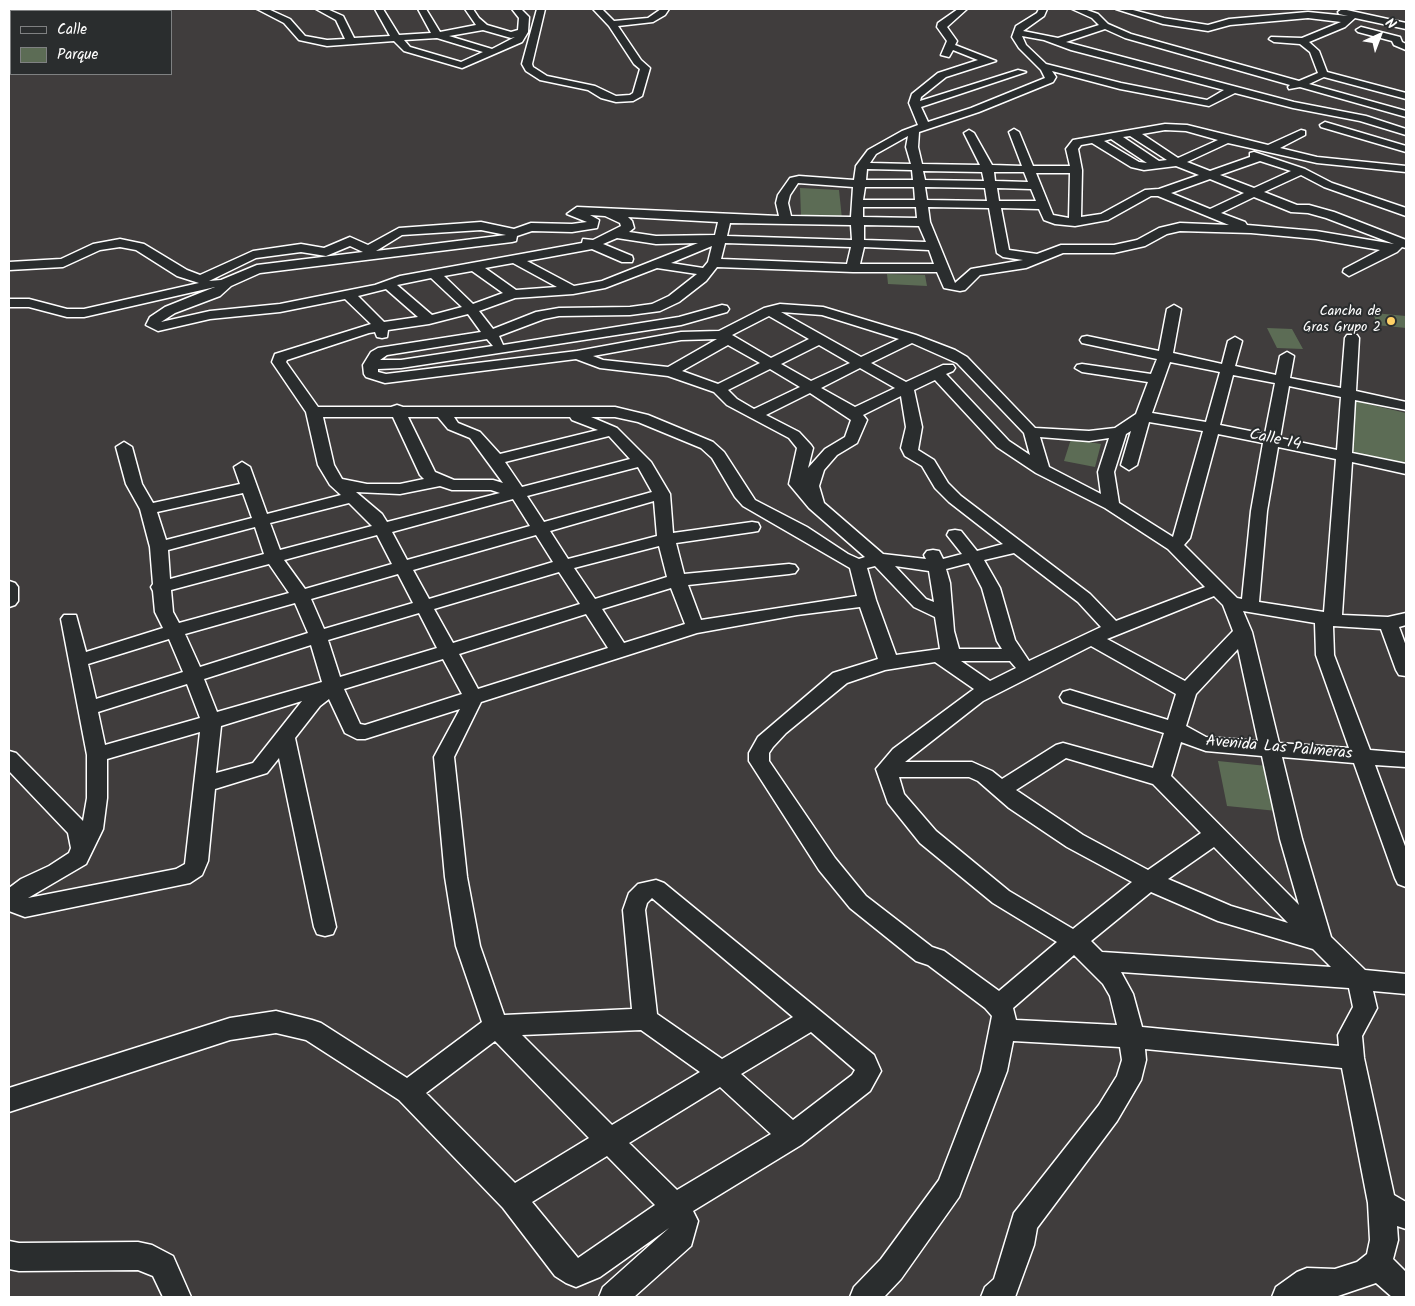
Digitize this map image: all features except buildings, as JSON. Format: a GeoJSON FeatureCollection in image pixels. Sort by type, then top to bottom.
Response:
{"type":"FeatureCollection","features":[{"type":"Feature","properties":{"kind":"street"},"geometry":{"type":"LineString","coordinates":[[261,9],[287,21],[302,38],[327,43],[437,35],[483,26]]}},
{"type":"Feature","properties":{"kind":"street"},"geometry":{"type":"LineString","coordinates":[[320,9],[340,18],[350,40]]}},
{"type":"Feature","properties":{"kind":"street"},"geometry":{"type":"LineString","coordinates":[[379,9],[395,38],[407,49],[462,65],[519,40],[523,32],[524,17],[516,9]]}},
{"type":"Feature","properties":{"kind":"street"},"geometry":{"type":"LineString","coordinates":[[422,9],[437,35],[493,52]]}},
{"type":"Feature","properties":{"kind":"street"},"geometry":{"type":"LineString","coordinates":[[469,9],[475,20],[483,26],[505,35],[521,34]]}},
{"type":"Feature","properties":{"kind":"street"},"geometry":{"type":"LineString","coordinates":[[541,9],[527,64],[534,74],[552,80],[591,88],[605,96],[625,99],[638,94],[645,68],[637,62],[612,24],[597,9]]}},
{"type":"Feature","properties":{"kind":"street"},"geometry":{"type":"LineString","coordinates":[[612,24],[650,20],[662,14],[666,9]]}},
{"type":"Feature","properties":{"kind":"street"},"geometry":{"type":"LineString","coordinates":[[963,9],[956,16],[943,23],[942,27],[952,41],[946,57],[1024,91]]}},
{"type":"Feature","properties":{"kind":"street"},"geometry":{"type":"LineString","coordinates":[[1043,9],[1041,14],[1019,28],[1017,37],[1022,46],[1043,66],[1054,73]]}},
{"type":"Feature","properties":{"kind":"street"},"geometry":{"type":"LineString","coordinates":[[1076,9],[1095,16],[1105,26],[1128,36],[1406,114]]}},
{"type":"Feature","properties":{"kind":"street"},"geometry":{"type":"LineString","coordinates":[[1120,9],[1163,20],[1208,28],[1224,23],[1319,12]]}},
{"type":"Feature","properties":{"kind":"street"},"geometry":{"type":"LineString","coordinates":[[1247,12],[1263,18],[1279,13],[1274,9]]}},
{"type":"Feature","properties":{"kind":"street"},"geometry":{"type":"LineString","coordinates":[[1306,9],[1349,20],[1397,39],[1406,35]]}},
{"type":"Feature","properties":{"kind":"street"},"geometry":{"type":"LineString","coordinates":[[1182,12],[1203,24],[1217,26]]}},
{"type":"Feature","properties":{"kind":"street"},"geometry":{"type":"LineString","coordinates":[[1274,39],[1304,41],[1349,20],[1406,26]]}},
{"type":"Feature","properties":{"kind":"street"},"geometry":{"type":"LineString","coordinates":[[1056,42],[1105,26]]}},
{"type":"Feature","properties":{"kind":"street"},"geometry":{"type":"LineString","coordinates":[[1018,33],[1046,37],[1056,42],[1103,48],[1125,60],[1305,108],[1362,118],[1404,129]]}},
{"type":"Feature","properties":{"kind":"street"},"geometry":{"type":"LineString","coordinates":[[853,268],[858,245],[857,203],[862,166],[872,152],[919,128],[1050,80],[1054,73],[1128,36]]}},
{"type":"Feature","properties":{"kind":"street"},"geometry":{"type":"LineString","coordinates":[[1397,39],[1397,43],[1406,47]]}},
{"type":"Feature","properties":{"kind":"street"},"geometry":{"type":"LineString","coordinates":[[1304,41],[1314,50],[1323,74]]}},
{"type":"Feature","properties":{"kind":"street"},"geometry":{"type":"LineString","coordinates":[[950,46],[1021,72]]}},
{"type":"Feature","properties":{"kind":"street"},"geometry":{"type":"LineString","coordinates":[[988,60],[942,75],[916,96],[915,106],[919,128],[912,147],[920,183],[924,222],[949,285],[960,287],[976,272],[1020,265],[1061,249],[1114,249],[1141,242],[1163,231],[1180,227],[1252,229],[1402,244]]}},
{"type":"Feature","properties":{"kind":"street"},"geometry":{"type":"LineString","coordinates":[[1085,77],[1125,60]]}},
{"type":"Feature","properties":{"kind":"street"},"geometry":{"type":"LineString","coordinates":[[1120,86],[1159,69]]}},
{"type":"Feature","properties":{"kind":"street"},"geometry":{"type":"LineString","coordinates":[[915,106],[1021,72],[1054,73],[1085,77],[1120,86],[1209,103],[1234,89]]}},
{"type":"Feature","properties":{"kind":"street"},"geometry":{"type":"LineString","coordinates":[[1270,99],[1297,84],[1323,74],[1402,95]]}},
{"type":"Feature","properties":{"kind":"street"},"geometry":{"type":"LineString","coordinates":[[942,75],[1002,99]]}},
{"type":"Feature","properties":{"kind":"street"},"geometry":{"type":"LineString","coordinates":[[1159,93],[1190,77]]}},
{"type":"Feature","properties":{"kind":"street"},"geometry":{"type":"LineString","coordinates":[[1362,118],[1379,106],[1402,95]]}},
{"type":"Feature","properties":{"kind":"street"},"geometry":{"type":"LineString","coordinates":[[1292,118],[1305,108]]}},
{"type":"Feature","properties":{"kind":"street"},"geometry":{"type":"LineString","coordinates":[[1160,115],[1187,128],[1210,135],[1317,160],[1406,169]]}},
{"type":"Feature","properties":{"kind":"street"},"geometry":{"type":"LineString","coordinates":[[1325,126],[1406,149]]}},
{"type":"Feature","properties":{"kind":"street"},"geometry":{"type":"LineString","coordinates":[[1075,222],[1076,170],[1072,150],[1077,142],[1165,127],[1187,128]]}},
{"type":"Feature","properties":{"kind":"street"},"geometry":{"type":"LineString","coordinates":[[1348,163],[1404,129]]}},
{"type":"Feature","properties":{"kind":"street"},"geometry":{"type":"LineString","coordinates":[[969,132],[987,167],[1003,253],[1038,257]]}},
{"type":"Feature","properties":{"kind":"street"},"geometry":{"type":"LineString","coordinates":[[1014,132],[1048,217],[1055,220],[1075,222],[1104,217],[1146,192],[1160,193],[1252,229],[1295,209]]}},
{"type":"Feature","properties":{"kind":"street"},"geometry":{"type":"LineString","coordinates":[[1133,133],[1177,162],[1229,170],[1260,157]]}},
{"type":"Feature","properties":{"kind":"street"},"geometry":{"type":"LineString","coordinates":[[1271,148],[1301,133]]}},
{"type":"Feature","properties":{"kind":"street"},"geometry":{"type":"LineString","coordinates":[[1210,135],[1224,151],[1245,163]]}},
{"type":"Feature","properties":{"kind":"street"},"geometry":{"type":"LineString","coordinates":[[1113,136],[1160,166]]}},
{"type":"Feature","properties":{"kind":"street"},"geometry":{"type":"LineString","coordinates":[[1094,139],[1135,165],[1160,166],[1177,162],[1205,148],[1260,157],[1301,171],[1328,186],[1406,212]]}},
{"type":"Feature","properties":{"kind":"street"},"geometry":{"type":"LineString","coordinates":[[1191,154],[1255,193],[1295,209],[1309,209],[1330,215],[1402,244]]}},
{"type":"Feature","properties":{"kind":"street"},"geometry":{"type":"LineString","coordinates":[[862,166],[1076,170]]}},
{"type":"Feature","properties":{"kind":"street"},"geometry":{"type":"LineString","coordinates":[[1160,193],[1210,167]]}},
{"type":"Feature","properties":{"kind":"street"},"geometry":{"type":"LineString","coordinates":[[1210,213],[1301,171]]}},
{"type":"Feature","properties":{"kind":"street"},"geometry":{"type":"LineString","coordinates":[[786,219],[782,203],[784,195],[794,180],[806,178],[860,184],[920,183],[1035,186]]}},
{"type":"Feature","properties":{"kind":"street"},"geometry":{"type":"LineString","coordinates":[[857,203],[1043,206]]}},
{"type":"Feature","properties":{"kind":"street"},"geometry":{"type":"LineString","coordinates":[[9,266],[63,263],[97,247],[120,243],[140,247],[182,273],[198,280],[253,256],[301,248],[326,252],[350,241],[368,250],[395,233],[468,226],[496,228],[515,233],[536,227],[557,229],[593,225],[594,220],[577,216],[574,212],[604,211],[725,219],[924,222]]}},
{"type":"Feature","properties":{"kind":"street"},"geometry":{"type":"LineString","coordinates":[[224,284],[225,286],[215,292],[170,310],[156,320],[153,325],[158,327],[210,315],[280,308],[348,294],[409,278],[592,245],[626,230],[629,225],[618,217],[604,211]]}},
{"type":"Feature","properties":{"kind":"street"},"geometry":{"type":"LineString","coordinates":[[613,280],[620,265],[656,240],[666,227],[667,216]]}},
{"type":"Feature","properties":{"kind":"street"},"geometry":{"type":"LineString","coordinates":[[725,219],[710,268],[674,299],[655,308],[630,311],[559,312],[541,315],[489,335],[383,351],[376,355],[370,364],[371,374],[385,379],[577,355],[681,336],[725,337],[854,413],[859,420],[852,440],[831,452],[816,469],[811,486],[816,505]]}},
{"type":"Feature","properties":{"kind":"street"},"geometry":{"type":"LineString","coordinates":[[806,243],[807,220]]}},
{"type":"Feature","properties":{"kind":"street"},"geometry":{"type":"LineString","coordinates":[[9,303],[29,303],[67,314],[84,313],[159,294],[216,283],[224,284],[257,269],[570,232],[592,245],[627,259]]}},
{"type":"Feature","properties":{"kind":"street"},"geometry":{"type":"LineString","coordinates":[[617,234],[656,240],[934,246]]}},
{"type":"Feature","properties":{"kind":"street"},"geometry":{"type":"LineString","coordinates":[[613,1297],[681,1236],[684,1221],[675,1207],[496,1026],[468,946],[456,877],[444,757],[469,710],[473,697],[376,518],[336,482],[326,465],[314,412],[279,362],[280,357],[367,329],[429,320],[471,309],[513,294],[573,290],[613,280],[720,240]]}},
{"type":"Feature","properties":{"kind":"street"},"geometry":{"type":"LineString","coordinates":[[473,242],[573,290]]}},
{"type":"Feature","properties":{"kind":"street"},"geometry":{"type":"LineString","coordinates":[[1349,272],[1402,244]]}},
{"type":"Feature","properties":{"kind":"street"},"geometry":{"type":"LineString","coordinates":[[432,247],[456,271]]}},
{"type":"Feature","properties":{"kind":"street"},"geometry":{"type":"LineString","coordinates":[[374,254],[409,278]]}},
{"type":"Feature","properties":{"kind":"street"},"geometry":{"type":"LineString","coordinates":[[654,264],[710,268],[942,268]]}},
{"type":"Feature","properties":{"kind":"street"},"geometry":{"type":"LineString","coordinates":[[475,267],[513,294]]}},
{"type":"Feature","properties":{"kind":"street"},"geometry":{"type":"LineString","coordinates":[[434,274],[471,309],[489,335],[502,349]]}},
{"type":"Feature","properties":{"kind":"street"},"geometry":{"type":"LineString","coordinates":[[388,284],[429,320]]}},
{"type":"Feature","properties":{"kind":"street"},"geometry":{"type":"LineString","coordinates":[[540,292],[584,337]]}},
{"type":"Feature","properties":{"kind":"street"},"geometry":{"type":"LineString","coordinates":[[348,294],[381,327],[383,351]]}},
{"type":"Feature","properties":{"kind":"street"},"geometry":{"type":"LineString","coordinates":[[670,372],[769,311],[790,308],[823,311],[911,338],[950,353],[962,360],[1031,432],[1042,470]]}},
{"type":"Feature","properties":{"kind":"street"},"geometry":{"type":"LineString","coordinates":[[370,364],[401,364],[584,337],[681,321],[722,309]]}},
{"type":"Feature","properties":{"kind":"street"},"geometry":{"type":"LineString","coordinates":[[1128,465],[1143,416],[1165,357],[1174,309]]}},
{"type":"Feature","properties":{"kind":"street"},"geometry":{"type":"LineString","coordinates":[[769,311],[907,389],[914,427],[909,448],[911,453],[932,467],[942,485],[954,500],[1019,546],[1084,598],[1114,630]]}},
{"type":"Feature","properties":{"kind":"street"},"geometry":{"type":"LineString","coordinates":[[754,415],[864,363],[911,338]]}},
{"type":"Feature","properties":{"kind":"street"},"geometry":{"type":"LineString","coordinates":[[1352,338],[1344,456],[1325,654],[1360,756],[1406,878]]}},
{"type":"Feature","properties":{"kind":"street"},"geometry":{"type":"LineString","coordinates":[[719,389],[821,339]]}},
{"type":"Feature","properties":{"kind":"street"},"geometry":{"type":"LineString","coordinates":[[1087,340],[1406,406]]}},
{"type":"Feature","properties":{"kind":"street"},"geometry":{"type":"LineString","coordinates":[[1174,544],[1182,538],[1235,342]]}},
{"type":"Feature","properties":{"kind":"street"},"geometry":{"type":"LineString","coordinates":[[577,355],[600,364],[670,372],[719,389],[732,402],[794,435],[805,448],[797,484],[816,505],[878,560],[920,603],[944,614]]}},
{"type":"Feature","properties":{"kind":"street"},"geometry":{"type":"LineString","coordinates":[[1250,606],[1259,511],[1287,356]]}},
{"type":"Feature","properties":{"kind":"street"},"geometry":{"type":"LineString","coordinates":[[854,413],[907,389],[962,360]]}},
{"type":"Feature","properties":{"kind":"street"},"geometry":{"type":"LineString","coordinates":[[1082,368],[1156,379]]}},
{"type":"Feature","properties":{"kind":"street"},"geometry":{"type":"LineString","coordinates":[[937,373],[1003,444],[1042,470],[1112,505],[1174,544],[1224,596],[1243,632],[1291,839],[1320,942]]}},
{"type":"Feature","properties":{"kind":"street"},"geometry":{"type":"LineString","coordinates":[[314,412],[397,410],[443,413],[615,412],[643,418],[707,445],[727,466],[743,497],[749,503],[801,531],[842,558],[858,565],[878,560],[973,558],[1019,546]]}},
{"type":"Feature","properties":{"kind":"street"},"geometry":{"type":"LineString","coordinates":[[397,410],[428,475],[452,486],[493,485],[518,494]]}},
{"type":"Feature","properties":{"kind":"street"},"geometry":{"type":"LineString","coordinates":[[558,412],[598,424],[612,432],[641,460],[662,494],[666,538],[677,580],[695,627]]}},
{"type":"Feature","properties":{"kind":"street"},"geometry":{"type":"LineString","coordinates":[[443,413],[452,426],[475,435],[496,460],[618,649]]}},
{"type":"Feature","properties":{"kind":"street"},"geometry":{"type":"LineString","coordinates":[[1031,432],[1089,436],[1119,432],[1143,416]]}},
{"type":"Feature","properties":{"kind":"street","name":"Calle 14"},"geometry":{"type":"LineString","coordinates":[[1143,416],[1213,428],[1406,469]]}},
{"type":"Feature","properties":{"kind":"street"},"geometry":{"type":"LineString","coordinates":[[496,460],[612,432]]}},
{"type":"Feature","properties":{"kind":"street"},"geometry":{"type":"LineString","coordinates":[[1112,505],[1106,472],[1119,432]]}},
{"type":"Feature","properties":{"kind":"street"},"geometry":{"type":"LineString","coordinates":[[70,618],[97,755],[97,798],[92,829],[78,858],[57,872],[29,885],[17,894],[12,904],[25,908],[182,876],[194,869],[197,861],[211,722],[193,675],[164,612],[160,587],[158,547],[148,509],[134,484],[124,446]]}},
{"type":"Feature","properties":{"kind":"street"},"geometry":{"type":"LineString","coordinates":[[160,587],[641,460]]}},
{"type":"Feature","properties":{"kind":"street"},"geometry":{"type":"LineString","coordinates":[[242,467],[274,558],[300,595],[318,636],[333,686],[352,728],[357,732],[365,732],[618,649],[695,627],[797,609],[867,600]]}},
{"type":"Feature","properties":{"kind":"street"},"geometry":{"type":"LineString","coordinates":[[336,482],[367,489],[400,489],[439,481]]}},
{"type":"Feature","properties":{"kind":"street"},"geometry":{"type":"LineString","coordinates":[[148,509],[249,487]]}},
{"type":"Feature","properties":{"kind":"street"},"geometry":{"type":"LineString","coordinates":[[78,661],[174,631],[662,494]]}},
{"type":"Feature","properties":{"kind":"street"},"geometry":{"type":"LineString","coordinates":[[158,547],[352,497]]}},
{"type":"Feature","properties":{"kind":"street"},"geometry":{"type":"LineString","coordinates":[[88,708],[318,636],[564,565],[666,538],[752,528]]}},
{"type":"Feature","properties":{"kind":"street"},"geometry":{"type":"LineString","coordinates":[[955,535],[973,558],[991,588],[1006,641],[1022,663]]}},
{"type":"Feature","properties":{"kind":"street"},"geometry":{"type":"LineString","coordinates":[[935,560],[941,583],[944,614],[944,655]]}},
{"type":"Feature","properties":{"kind":"street"},"geometry":{"type":"LineString","coordinates":[[858,565],[867,600],[889,662]]}},
{"type":"Feature","properties":{"kind":"street"},"geometry":{"type":"LineString","coordinates":[[97,755],[333,686],[677,580],[789,569]]}},
{"type":"Feature","properties":{"kind":"street"},"geometry":{"type":"LineString","coordinates":[[9,587],[9,601]]}},
{"type":"Feature","properties":{"kind":"street"},"geometry":{"type":"LineString","coordinates":[[886,769],[900,754],[976,696],[990,690],[1022,663],[1114,630],[1198,595],[1224,596],[1250,606],[1328,619],[1388,623],[1406,619]]}},
{"type":"Feature","properties":{"kind":"street"},"geometry":{"type":"LineString","coordinates":[[1388,623],[1406,670]]}},
{"type":"Feature","properties":{"kind":"street"},"geometry":{"type":"LineString","coordinates":[[1160,778],[1186,691],[1243,632]]}},
{"type":"Feature","properties":{"kind":"street"},"geometry":{"type":"LineString","coordinates":[[1091,638],[1186,691]]}},
{"type":"Feature","properties":{"kind":"street"},"geometry":{"type":"LineString","coordinates":[[864,1297],[891,1269],[949,1188],[994,1071],[1003,1030],[1004,1014],[998,1006],[936,958],[924,954],[858,902],[827,864],[760,761],[759,753],[764,742],[840,678],[889,662],[944,655],[1022,663]]}},
{"type":"Feature","properties":{"kind":"street"},"geometry":{"type":"LineString","coordinates":[[944,655],[990,690]]}},
{"type":"Feature","properties":{"kind":"street"},"geometry":{"type":"LineString","coordinates":[[205,784],[260,768],[313,701],[333,686]]}},
{"type":"Feature","properties":{"kind":"street","name":"Avenida Las Palmeras"},"geometry":{"type":"LineString","coordinates":[[1070,698],[1175,730],[1195,741],[1206,744],[1406,760]]}},
{"type":"Feature","properties":{"kind":"street"},"geometry":{"type":"LineString","coordinates":[[285,737],[325,927]]}},
{"type":"Feature","properties":{"kind":"street"},"geometry":{"type":"LineString","coordinates":[[1002,789],[1062,750],[1160,778],[1320,942],[1359,979],[1365,1008],[1350,1035],[1352,1058],[1382,1204],[1384,1240],[1377,1264],[1365,1274],[1335,1283],[1307,1282],[1286,1297]]}},
{"type":"Feature","properties":{"kind":"street"},"geometry":{"type":"LineString","coordinates":[[9,758],[78,830],[82,848]]}},
{"type":"Feature","properties":{"kind":"street"},"geometry":{"type":"LineString","coordinates":[[886,769],[972,770],[1075,841],[1149,881],[1226,914],[1320,942]]}},
{"type":"Feature","properties":{"kind":"street"},"geometry":{"type":"LineString","coordinates":[[886,769],[895,797],[928,837],[1001,897],[1074,941],[1096,961],[1111,977],[1120,994],[1129,1020],[1134,1060],[1128,1080],[1108,1113],[1024,1223],[1020,1245],[1005,1288],[995,1297]]}},
{"type":"Feature","properties":{"kind":"street"},"geometry":{"type":"LineString","coordinates":[[998,1006],[1074,941],[1149,881],[1216,834]]}},
{"type":"Feature","properties":{"kind":"street"},"geometry":{"type":"LineString","coordinates":[[9,1100],[230,1029],[276,1022],[312,1031],[408,1092],[513,1200],[565,1266],[576,1273],[590,1267],[675,1207],[792,1136],[861,1083],[868,1071],[864,1063],[812,1018],[656,889],[646,890],[641,894],[637,899],[634,910],[645,1019]]}},
{"type":"Feature","properties":{"kind":"street"},"geometry":{"type":"LineString","coordinates":[[1096,961],[1359,979],[1406,984]]}},
{"type":"Feature","properties":{"kind":"street"},"geometry":{"type":"LineString","coordinates":[[513,1200],[723,1074],[812,1018]]}},
{"type":"Feature","properties":{"kind":"street"},"geometry":{"type":"LineString","coordinates":[[408,1092],[496,1026],[645,1019],[723,1074],[792,1136]]}},
{"type":"Feature","properties":{"kind":"street"},"geometry":{"type":"LineString","coordinates":[[1003,1030],[1131,1037],[1352,1058]]}},
{"type":"Feature","properties":{"kind":"street"},"geometry":{"type":"LineString","coordinates":[[1382,1204],[1406,1216]]}},
{"type":"Feature","properties":{"kind":"street"},"geometry":{"type":"LineString","coordinates":[[9,1255],[19,1257],[123,1256],[152,1259],[163,1266],[177,1297]]}},
{"type":"Feature","properties":{"kind":"street"},"geometry":{"type":"LineString","coordinates":[[1377,1264],[1406,1291]]}},
{"type":"Feature","properties":{"kind":"green space"},"geometry":{"type":"Polygon","coordinates":[[[800,188],[839,190],[842,219],[801,217],[800,188]]]}},
{"type":"Feature","properties":{"kind":"green space"},"geometry":{"type":"Polygon","coordinates":[[[887,274],[925,275],[927,286],[888,284],[887,274]]]}},
{"type":"Feature","properties":{"kind":"green space","name":"Cancha de Gras Grupo 2"},"geometry":{"type":"Polygon","coordinates":[[[1374,313],[1406,316],[1406,328],[1376,325],[1374,313]]]}},
{"type":"Feature","properties":{"kind":"green space"},"geometry":{"type":"Polygon","coordinates":[[[1267,328],[1292,329],[1303,349],[1277,348],[1267,328]]]}},
{"type":"Feature","properties":{"kind":"green space"},"geometry":{"type":"Polygon","coordinates":[[[1355,401],[1406,413],[1406,466],[1347,455],[1355,401]]]}},
{"type":"Feature","properties":{"kind":"green space"},"geometry":{"type":"Polygon","coordinates":[[[1071,439],[1101,444],[1095,467],[1064,461],[1071,439]]]}},
{"type":"Feature","properties":{"kind":"green space"},"geometry":{"type":"Polygon","coordinates":[[[1218,761],[1267,766],[1277,811],[1227,806],[1218,761]]]}},
{"type":"Feature","properties":{"kind":"place","name":"Cancha de Gras Grupo 2"},"geometry":{"type":"Point","coordinates":[1391,321]}}]}
